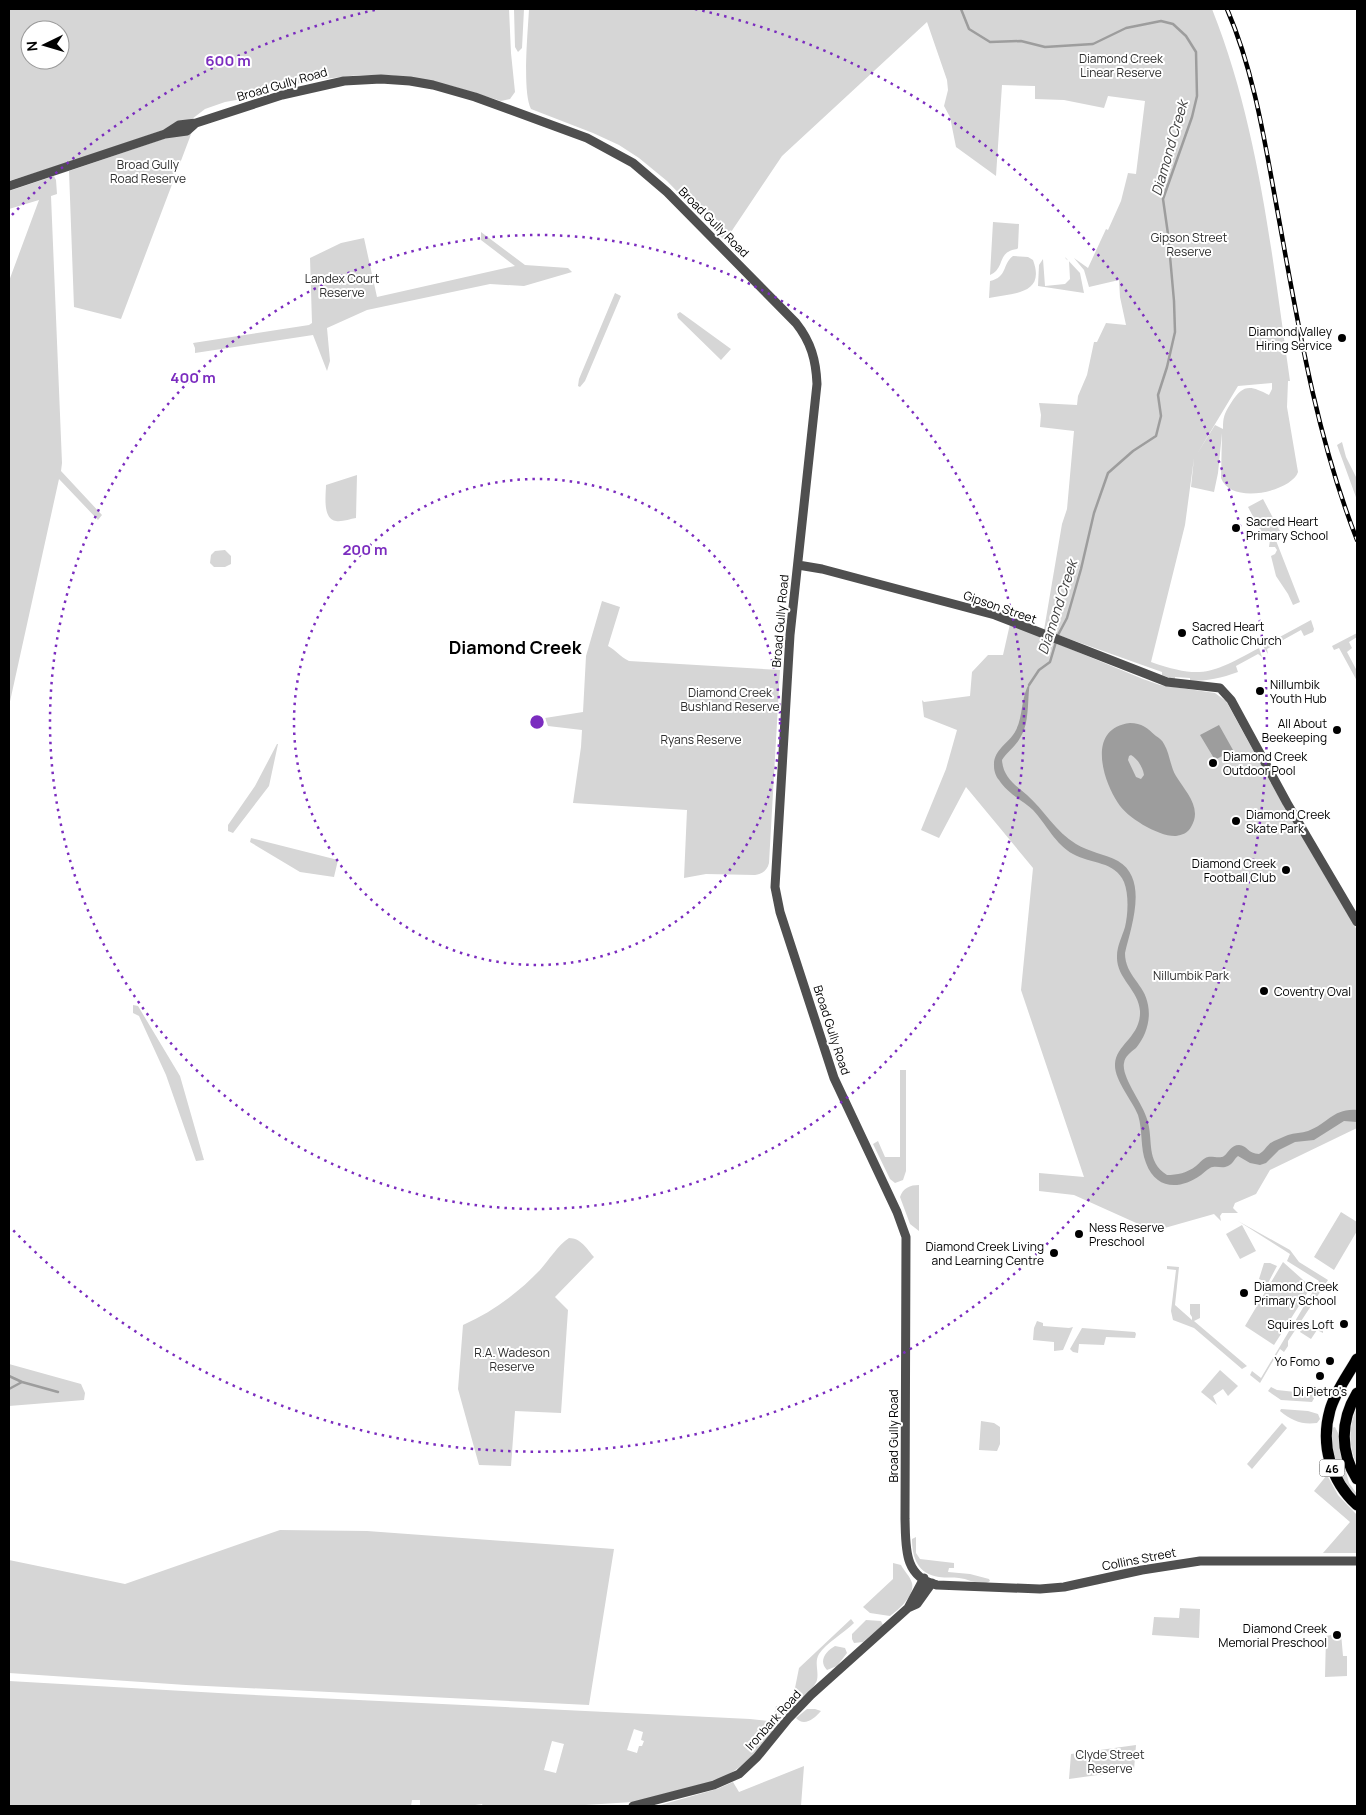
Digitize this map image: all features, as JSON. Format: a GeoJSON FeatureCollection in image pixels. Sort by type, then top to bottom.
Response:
{"type":"FeatureCollection","features":[{"type":"Feature","properties":{"kind":"main road","name":"46"},"geometry":{"type":"LineString","coordinates":[[1357,1359],[1330,1409],[1327,1424],[1327,1444],[1332,1469],[1342,1488],[1357,1506]]}},
{"type":"Feature","properties":{"kind":"main road","name":"46"},"geometry":{"type":"LineString","coordinates":[[1357,1393],[1349,1407],[1344,1430],[1345,1451],[1357,1480]]}},
{"type":"Feature","properties":{"kind":"main road"},"geometry":{"type":"LineString","coordinates":[[1330,1409],[1345,1419]]}},
{"type":"Feature","properties":{"kind":"main road"},"geometry":{"type":"LineString","coordinates":[[1327,1424],[1345,1419]]}},
{"type":"Feature","properties":{"kind":"street","name":"Broad Gully Road"},"geometry":{"type":"LineString","coordinates":[[9,186],[165,134],[179,125],[196,123],[282,95],[318,86],[364,79],[396,79],[433,85],[511,109],[587,138],[620,155],[639,168],[668,192],[796,323],[810,344],[816,369],[817,384],[789,651],[775,887],[780,912],[834,1078],[897,1212],[906,1237],[906,1549],[910,1566],[928,1581]]}},
{"type":"Feature","properties":{"kind":"street","name":"Gipson Street"},"geometry":{"type":"LineString","coordinates":[[798,565],[822,569],[995,615],[1149,676],[1173,683],[1220,688],[1231,700],[1283,796],[1357,922]]}},
{"type":"Feature","properties":{"kind":"street","name":"Collins Street"},"geometry":{"type":"LineString","coordinates":[[928,1581],[958,1587],[1040,1589],[1064,1587],[1137,1571],[1200,1561],[1357,1561]]}},
{"type":"Feature","properties":{"kind":"street","name":"Ironbark Road"},"geometry":{"type":"LineString","coordinates":[[633,1806],[714,1785],[739,1774],[753,1762],[788,1719],[811,1695],[908,1608],[928,1581]]}},
{"type":"Feature","properties":{"kind":"green space"},"geometry":{"type":"Polygon","coordinates":[[[9,9],[509,9],[515,92],[510,99],[501,101],[452,86],[390,75],[359,75],[307,81],[248,98],[225,102],[205,109],[192,119],[82,158],[9,181],[9,9]]]}},
{"type":"Feature","properties":{"kind":"green space"},"geometry":{"type":"Polygon","coordinates":[[[514,9],[524,9],[522,48],[518,52],[515,47],[514,9]]]}},
{"type":"Feature","properties":{"kind":"green space"},"geometry":{"type":"Polygon","coordinates":[[[529,9],[1212,9],[1241,99],[1262,192],[1290,381],[1288,381],[1287,407],[1298,472],[1285,485],[1274,490],[1261,493],[1236,492],[1227,487],[1221,478],[1222,433],[1214,492],[1191,487],[1194,458],[1185,525],[1151,662],[1169,668],[1196,672],[1218,668],[1259,648],[1262,657],[1258,654],[1236,666],[1238,672],[1226,676],[1190,681],[1190,678],[1175,677],[1175,680],[1162,675],[1162,672],[1044,630],[1062,524],[1067,509],[1074,431],[1040,427],[1039,403],[1077,405],[1078,396],[1087,375],[1094,342],[1097,342],[1106,323],[1126,325],[1120,297],[1119,280],[1089,287],[1084,270],[1074,258],[1088,268],[1121,201],[1128,173],[1136,174],[1145,101],[1108,96],[1104,108],[1064,100],[1035,99],[1035,86],[1002,85],[996,176],[956,147],[950,117],[944,106],[948,90],[947,80],[927,22],[782,156],[725,241],[667,181],[639,158],[619,145],[593,133],[531,109],[528,100],[526,75],[529,9]],[[1272,383],[1238,386],[1197,454],[1215,425],[1223,429],[1225,413],[1239,392],[1243,389],[1252,388],[1269,395],[1272,383]]]}},
{"type":"Feature","properties":{"kind":"green space","name":"Broad Gully Road Reserve"},"geometry":{"type":"Polygon","coordinates":[[[193,129],[121,319],[74,307],[69,171],[193,129]]]}},
{"type":"Feature","properties":{"kind":"green space"},"geometry":{"type":"Polygon","coordinates":[[[54,176],[57,194],[51,196],[61,471],[102,515],[98,520],[59,479],[9,706],[9,281],[39,200],[9,209],[9,191],[54,176]]]}},
{"type":"Feature","properties":{"kind":"green space"},"geometry":{"type":"Polygon","coordinates":[[[993,222],[1019,224],[1018,248],[1006,253],[998,268],[990,275],[993,222]]]}},
{"type":"Feature","properties":{"kind":"green space","name":"Landex Court Reserve"},"geometry":{"type":"Polygon","coordinates":[[[481,232],[525,265],[568,268],[572,272],[524,286],[490,284],[367,310],[327,328],[330,361],[327,371],[313,335],[195,353],[193,343],[312,323],[310,258],[341,243],[364,238],[377,297],[515,266],[481,240],[481,232]]]}},
{"type":"Feature","properties":{"kind":"green space"},"geometry":{"type":"Polygon","coordinates":[[[1013,256],[1028,257],[1033,260],[1036,271],[1035,280],[1025,290],[989,298],[990,281],[1000,277],[1013,256]]]}},
{"type":"Feature","properties":{"kind":"green space"},"geometry":{"type":"Polygon","coordinates":[[[1043,259],[1045,286],[1065,284],[1070,279],[1069,261],[1080,273],[1084,293],[1038,286],[1039,265],[1043,259]]]}},
{"type":"Feature","properties":{"kind":"green space"},"geometry":{"type":"Polygon","coordinates":[[[615,293],[621,296],[585,381],[580,387],[578,386],[579,379],[615,293]]]}},
{"type":"Feature","properties":{"kind":"green space"},"geometry":{"type":"Polygon","coordinates":[[[680,312],[731,349],[721,360],[678,318],[677,314],[680,312]]]}},
{"type":"Feature","properties":{"kind":"green space"},"geometry":{"type":"Polygon","coordinates":[[[1342,442],[1346,457],[1357,479],[1357,500],[1337,445],[1342,442]]]}},
{"type":"Feature","properties":{"kind":"green space"},"geometry":{"type":"Polygon","coordinates":[[[357,475],[356,518],[341,521],[332,519],[326,506],[326,485],[357,475]]]}},
{"type":"Feature","properties":{"kind":"green space"},"geometry":{"type":"Polygon","coordinates":[[[1263,499],[1280,531],[1265,539],[1248,507],[1263,499]]]}},
{"type":"Feature","properties":{"kind":"green space"},"geometry":{"type":"Polygon","coordinates":[[[1275,538],[1300,602],[1293,605],[1276,576],[1271,556],[1277,550],[1275,547],[1269,547],[1270,540],[1275,538]]]}},
{"type":"Feature","properties":{"kind":"green space"},"geometry":{"type":"Polygon","coordinates":[[[225,550],[231,556],[231,564],[225,567],[214,567],[210,563],[211,555],[215,551],[225,550]]]}},
{"type":"Feature","properties":{"kind":"green space","name":"Ryans Reserve"},"geometry":{"type":"Polygon","coordinates":[[[602,601],[620,607],[608,646],[629,661],[780,670],[769,863],[766,870],[762,873],[755,875],[706,874],[684,878],[687,810],[573,803],[582,730],[548,726],[545,718],[583,712],[586,656],[602,601]]]}},
{"type":"Feature","properties":{"kind":"green space"},"geometry":{"type":"Polygon","coordinates":[[[1311,620],[1313,632],[1304,636],[1301,630],[1267,649],[1268,654],[1263,646],[1311,620]]]}},
{"type":"Feature","properties":{"kind":"green space","name":"Nillumbik Park"},"geometry":{"type":"Polygon","coordinates":[[[1010,624],[1143,679],[1160,685],[1215,693],[1226,701],[1276,792],[1357,930],[1357,1128],[1270,1170],[1256,1194],[1235,1203],[1233,1208],[1238,1213],[1222,1213],[1220,1216],[1221,1221],[1214,1214],[1154,1231],[1074,1195],[1039,1191],[1039,1173],[1084,1177],[1021,990],[1033,868],[966,787],[939,838],[921,830],[946,769],[957,730],[924,717],[922,700],[924,702],[970,696],[972,672],[988,655],[1003,655],[1010,624]]]}},
{"type":"Feature","properties":{"kind":"green space"},"geometry":{"type":"Polygon","coordinates":[[[1357,633],[1357,637],[1349,642],[1352,648],[1347,652],[1357,671],[1357,681],[1339,648],[1334,650],[1332,646],[1357,633]]]}},
{"type":"Feature","properties":{"kind":"green space"},"geometry":{"type":"Polygon","coordinates":[[[277,744],[269,786],[233,833],[228,831],[228,825],[255,786],[277,744]]]}},
{"type":"Feature","properties":{"kind":"green space"},"geometry":{"type":"Polygon","coordinates":[[[251,838],[338,860],[334,877],[300,872],[250,842],[251,838]]]}},
{"type":"Feature","properties":{"kind":"green space"},"geometry":{"type":"Polygon","coordinates":[[[133,1005],[138,1006],[180,1076],[204,1160],[196,1161],[166,1075],[139,1016],[133,1013],[133,1005]]]}},
{"type":"Feature","properties":{"kind":"green space"},"geometry":{"type":"Polygon","coordinates":[[[900,1070],[906,1070],[906,1171],[903,1180],[895,1183],[890,1179],[873,1144],[878,1141],[885,1157],[900,1157],[900,1070]]]}},
{"type":"Feature","properties":{"kind":"green space"},"geometry":{"type":"Polygon","coordinates":[[[919,1185],[919,1231],[910,1224],[900,1197],[907,1188],[919,1185]]]}},
{"type":"Feature","properties":{"kind":"green space"},"geometry":{"type":"Polygon","coordinates":[[[1341,1212],[1357,1222],[1357,1231],[1334,1270],[1314,1257],[1341,1212]]]}},
{"type":"Feature","properties":{"kind":"green space"},"geometry":{"type":"Polygon","coordinates":[[[1238,1221],[1290,1250],[1299,1262],[1328,1280],[1288,1341],[1288,1346],[1284,1352],[1280,1349],[1260,1383],[1250,1375],[1252,1371],[1261,1378],[1319,1281],[1287,1261],[1290,1254],[1238,1221]]]}},
{"type":"Feature","properties":{"kind":"green space"},"geometry":{"type":"Polygon","coordinates":[[[1242,1225],[1256,1251],[1240,1259],[1226,1234],[1242,1225]]]}},
{"type":"Feature","properties":{"kind":"green space","name":"R.A. Wadeson Reserve"},"geometry":{"type":"Polygon","coordinates":[[[569,1238],[580,1242],[594,1257],[555,1297],[568,1310],[561,1413],[515,1411],[511,1466],[479,1465],[458,1389],[463,1325],[494,1308],[514,1294],[540,1270],[557,1249],[569,1238]]]}},
{"type":"Feature","properties":{"kind":"green space"},"geometry":{"type":"Polygon","coordinates":[[[1283,1262],[1311,1287],[1274,1345],[1245,1326],[1283,1262]]]}},
{"type":"Feature","properties":{"kind":"green space"},"geometry":{"type":"Polygon","coordinates":[[[1264,1263],[1277,1266],[1268,1283],[1259,1279],[1264,1263]]]}},
{"type":"Feature","properties":{"kind":"green space"},"geometry":{"type":"Polygon","coordinates":[[[1167,1266],[1179,1267],[1175,1305],[1192,1320],[1190,1304],[1200,1304],[1200,1318],[1194,1321],[1247,1366],[1242,1369],[1194,1328],[1173,1320],[1171,1311],[1176,1270],[1167,1269],[1167,1266]]]}},
{"type":"Feature","properties":{"kind":"green space"},"geometry":{"type":"Polygon","coordinates":[[[1037,1321],[1043,1323],[1043,1326],[1073,1327],[1063,1350],[1054,1351],[1054,1342],[1033,1340],[1037,1321]]]}},
{"type":"Feature","properties":{"kind":"green space"},"geometry":{"type":"Polygon","coordinates":[[[1305,1323],[1323,1331],[1323,1333],[1317,1330],[1311,1339],[1300,1332],[1305,1323]]]}},
{"type":"Feature","properties":{"kind":"green space"},"geometry":{"type":"Polygon","coordinates":[[[1082,1328],[1135,1332],[1136,1334],[1135,1338],[1106,1337],[1104,1345],[1079,1344],[1078,1353],[1073,1352],[1070,1349],[1082,1328]]]}},
{"type":"Feature","properties":{"kind":"green space"},"geometry":{"type":"Polygon","coordinates":[[[9,1364],[81,1384],[85,1393],[84,1400],[9,1406],[9,1364]]]}},
{"type":"Feature","properties":{"kind":"green space"},"geometry":{"type":"Polygon","coordinates":[[[1220,1370],[1238,1386],[1228,1396],[1223,1389],[1213,1396],[1217,1405],[1201,1392],[1220,1370]]]}},
{"type":"Feature","properties":{"kind":"green space"},"geometry":{"type":"Polygon","coordinates":[[[1271,1387],[1277,1390],[1314,1394],[1318,1391],[1312,1402],[1281,1400],[1268,1391],[1271,1387]]]}},
{"type":"Feature","properties":{"kind":"green space"},"geometry":{"type":"Polygon","coordinates":[[[1281,1409],[1308,1411],[1318,1414],[1320,1419],[1317,1423],[1302,1423],[1280,1411],[1281,1409]]]}},
{"type":"Feature","properties":{"kind":"green space"},"geometry":{"type":"Polygon","coordinates":[[[1357,1410],[1357,1466],[1350,1438],[1357,1410]]]}},
{"type":"Feature","properties":{"kind":"green space"},"geometry":{"type":"Polygon","coordinates":[[[981,1421],[994,1423],[1000,1427],[1000,1444],[997,1451],[979,1450],[981,1421]]]}},
{"type":"Feature","properties":{"kind":"green space"},"geometry":{"type":"Polygon","coordinates":[[[1282,1423],[1287,1428],[1252,1469],[1247,1464],[1282,1423]]]}},
{"type":"Feature","properties":{"kind":"green space"},"geometry":{"type":"Polygon","coordinates":[[[1335,1427],[1349,1483],[1357,1494],[1357,1500],[1341,1475],[1334,1458],[1332,1428],[1335,1427]]]}},
{"type":"Feature","properties":{"kind":"green space"},"geometry":{"type":"Polygon","coordinates":[[[1327,1475],[1338,1495],[1357,1515],[1357,1553],[1323,1553],[1350,1522],[1314,1491],[1327,1475]]]}},
{"type":"Feature","properties":{"kind":"green space"},"geometry":{"type":"Polygon","coordinates":[[[280,1530],[367,1531],[614,1549],[589,1705],[186,1685],[9,1673],[9,1560],[125,1584],[280,1530]]]}},
{"type":"Feature","properties":{"kind":"green space"},"geometry":{"type":"Polygon","coordinates":[[[916,1537],[916,1553],[920,1559],[954,1563],[954,1568],[949,1568],[948,1572],[970,1574],[989,1579],[990,1581],[979,1583],[959,1578],[939,1577],[926,1572],[921,1569],[913,1553],[912,1539],[916,1537]]]}},
{"type":"Feature","properties":{"kind":"green space"},"geometry":{"type":"Polygon","coordinates":[[[893,1563],[901,1565],[910,1578],[912,1588],[909,1597],[890,1616],[870,1613],[863,1607],[893,1579],[893,1563]]]}},
{"type":"Feature","properties":{"kind":"green space"},"geometry":{"type":"Polygon","coordinates":[[[1180,1608],[1200,1609],[1199,1638],[1152,1635],[1154,1617],[1179,1618],[1180,1608]]]}},
{"type":"Feature","properties":{"kind":"green space"},"geometry":{"type":"Polygon","coordinates":[[[851,1619],[854,1623],[819,1654],[817,1660],[817,1680],[812,1688],[789,1712],[774,1715],[776,1706],[782,1706],[793,1698],[799,1668],[851,1619]]]}},
{"type":"Feature","properties":{"kind":"green space"},"geometry":{"type":"Polygon","coordinates":[[[866,1620],[881,1621],[883,1625],[863,1642],[854,1643],[852,1634],[866,1620]]]}},
{"type":"Feature","properties":{"kind":"green space"},"geometry":{"type":"Polygon","coordinates":[[[1341,1633],[1343,1656],[1347,1656],[1347,1676],[1325,1677],[1326,1636],[1341,1633]]]}},
{"type":"Feature","properties":{"kind":"green space"},"geometry":{"type":"Polygon","coordinates":[[[835,1646],[845,1648],[847,1653],[837,1666],[827,1670],[823,1663],[824,1656],[835,1646]]]}},
{"type":"Feature","properties":{"kind":"green space"},"geometry":{"type":"Polygon","coordinates":[[[9,1681],[750,1719],[777,1722],[778,1725],[744,1763],[728,1775],[718,1780],[633,1802],[569,1806],[483,1806],[482,1804],[468,1806],[420,1806],[420,1800],[412,1800],[411,1806],[9,1806],[9,1681]],[[634,1729],[627,1750],[637,1753],[639,1746],[642,1746],[644,1741],[641,1740],[643,1732],[634,1729]],[[552,1741],[544,1770],[556,1773],[564,1744],[552,1741]]]}},
{"type":"Feature","properties":{"kind":"green space"},"geometry":{"type":"Polygon","coordinates":[[[807,1709],[821,1711],[809,1721],[799,1721],[796,1718],[807,1709]]]}},
{"type":"Feature","properties":{"kind":"green space","name":"Clyde Street Reserve"},"geometry":{"type":"Polygon","coordinates":[[[1136,1745],[1134,1770],[1069,1779],[1071,1754],[1136,1745]]]}},
{"type":"Feature","properties":{"kind":"green space"},"geometry":{"type":"Polygon","coordinates":[[[804,1766],[801,1806],[657,1806],[717,1789],[733,1782],[739,1792],[804,1766]]]}},
{"type":"Feature","properties":{"kind":"shaded area"},"geometry":{"type":"Polygon","coordinates":[[[1030,682],[1028,711],[1023,732],[1002,760],[1007,776],[1069,839],[1081,847],[1118,861],[1127,869],[1133,879],[1135,891],[1134,917],[1125,953],[1128,968],[1146,998],[1149,1016],[1143,1038],[1136,1048],[1128,1054],[1124,1063],[1124,1069],[1129,1083],[1145,1113],[1149,1127],[1151,1150],[1160,1169],[1167,1175],[1182,1173],[1193,1168],[1203,1159],[1222,1157],[1236,1145],[1242,1145],[1252,1153],[1259,1154],[1274,1141],[1315,1128],[1342,1111],[1357,1110],[1357,1122],[1344,1121],[1314,1140],[1295,1142],[1279,1150],[1266,1163],[1260,1165],[1250,1163],[1238,1156],[1228,1166],[1210,1168],[1193,1180],[1177,1185],[1162,1183],[1150,1172],[1144,1157],[1138,1115],[1115,1070],[1116,1057],[1137,1027],[1140,1011],[1136,997],[1120,971],[1117,956],[1125,927],[1127,911],[1127,892],[1124,882],[1115,870],[1073,854],[1061,845],[1033,810],[1002,785],[995,772],[994,760],[998,751],[1012,736],[1018,726],[1025,694],[1030,682]]]}},
{"type":"Feature","properties":{"kind":"shaded area"},"geometry":{"type":"Polygon","coordinates":[[[1130,723],[1141,725],[1163,743],[1174,772],[1194,806],[1194,820],[1187,832],[1176,836],[1152,830],[1135,820],[1118,803],[1107,781],[1102,756],[1103,744],[1108,734],[1116,727],[1130,723]],[[1129,756],[1128,760],[1136,777],[1141,779],[1144,775],[1143,769],[1134,757],[1129,756]]]}},
{"type":"Feature","properties":{"kind":"shaded area"},"geometry":{"type":"Polygon","coordinates":[[[1219,725],[1233,750],[1215,760],[1200,735],[1219,725]]]}},
{"type":"Feature","properties":{"kind":"waterway","name":"Diamond Creek"},"geometry":{"type":"LineString","coordinates":[[961,9],[969,29],[990,42],[1021,41],[1045,47],[1093,44],[1126,28],[1161,21],[1173,24],[1186,36],[1196,52],[1197,96],[1192,117],[1163,199],[1168,234],[1175,332],[1158,395],[1161,416],[1156,436],[1133,451],[1108,473],[1094,513],[1067,618],[1058,635],[1050,662],[1039,670],[1029,685]]}},
{"type":"Feature","properties":{"kind":"waterway"},"geometry":{"type":"LineString","coordinates":[[9,1376],[22,1382],[58,1392]]}},
{"type":"Feature","properties":{"kind":"waterway"},"geometry":{"type":"LineString","coordinates":[[9,1389],[22,1382]]}},
{"type":"Feature","properties":{"kind":"railway"},"geometry":{"type":"LineString","coordinates":[[1227,9],[1245,59],[1258,110],[1301,338],[1319,420],[1330,460],[1357,540]]}},
{"type":"Feature","properties":{"kind":"place","name":"Diamond Valley Hiring Service"},"geometry":{"type":"Point","coordinates":[1342,338]}},
{"type":"Feature","properties":{"kind":"place","name":"Sacred Heart Primary School"},"geometry":{"type":"Point","coordinates":[1236,528]}},
{"type":"Feature","properties":{"kind":"place","name":"Sacred Heart Catholic Church"},"geometry":{"type":"Point","coordinates":[1182,633]}},
{"type":"Feature","properties":{"kind":"place","name":"Nillumbik Youth Hub"},"geometry":{"type":"Point","coordinates":[1260,691]}},
{"type":"Feature","properties":{"kind":"place","name":"All About Beekeeping"},"geometry":{"type":"Point","coordinates":[1337,730]}},
{"type":"Feature","properties":{"kind":"place","name":"Diamond Creek Outdoor Pool"},"geometry":{"type":"Point","coordinates":[1213,763]}},
{"type":"Feature","properties":{"kind":"place","name":"Diamond Creek Skate Park"},"geometry":{"type":"Point","coordinates":[1236,821]}},
{"type":"Feature","properties":{"kind":"place","name":"Diamond Creek Football Club"},"geometry":{"type":"Point","coordinates":[1286,870]}},
{"type":"Feature","properties":{"kind":"place","name":"Coventry Oval"},"geometry":{"type":"Point","coordinates":[1264,991]}},
{"type":"Feature","properties":{"kind":"place","name":"Ness Reserve Preschool"},"geometry":{"type":"Point","coordinates":[1079,1234]}},
{"type":"Feature","properties":{"kind":"place","name":"Diamond Creek Living and Learning Centre"},"geometry":{"type":"Point","coordinates":[1054,1253]}},
{"type":"Feature","properties":{"kind":"place","name":"Diamond Creek Primary School"},"geometry":{"type":"Point","coordinates":[1244,1293]}},
{"type":"Feature","properties":{"kind":"place","name":"Squires Loft"},"geometry":{"type":"Point","coordinates":[1344,1324]}},
{"type":"Feature","properties":{"kind":"place","name":"Yo Fomo"},"geometry":{"type":"Point","coordinates":[1330,1361]}},
{"type":"Feature","properties":{"kind":"place","name":"Di Pietro's"},"geometry":{"type":"Point","coordinates":[1320,1376]}},
{"type":"Feature","properties":{"kind":"place","name":"Diamond Creek Memorial Preschool"},"geometry":{"type":"Point","coordinates":[1337,1635]}},
{"type":"Feature","properties":{"kind":"district","name":"Diamond Creek"},"geometry":{"type":"Point","coordinates":[515,647]}},
{"type":"Feature","properties":{"kind":"park label","name":"Diamond Creek Linear Reserve"},"geometry":{"type":"Point","coordinates":[1121,65]}},
{"type":"Feature","properties":{"kind":"park label","name":"Gipson Street Reserve"},"geometry":{"type":"Point","coordinates":[1189,244]}},
{"type":"Feature","properties":{"kind":"park label","name":"Diamond Creek Bushland Reserve"},"geometry":{"type":"Point","coordinates":[730,699]}}]}
